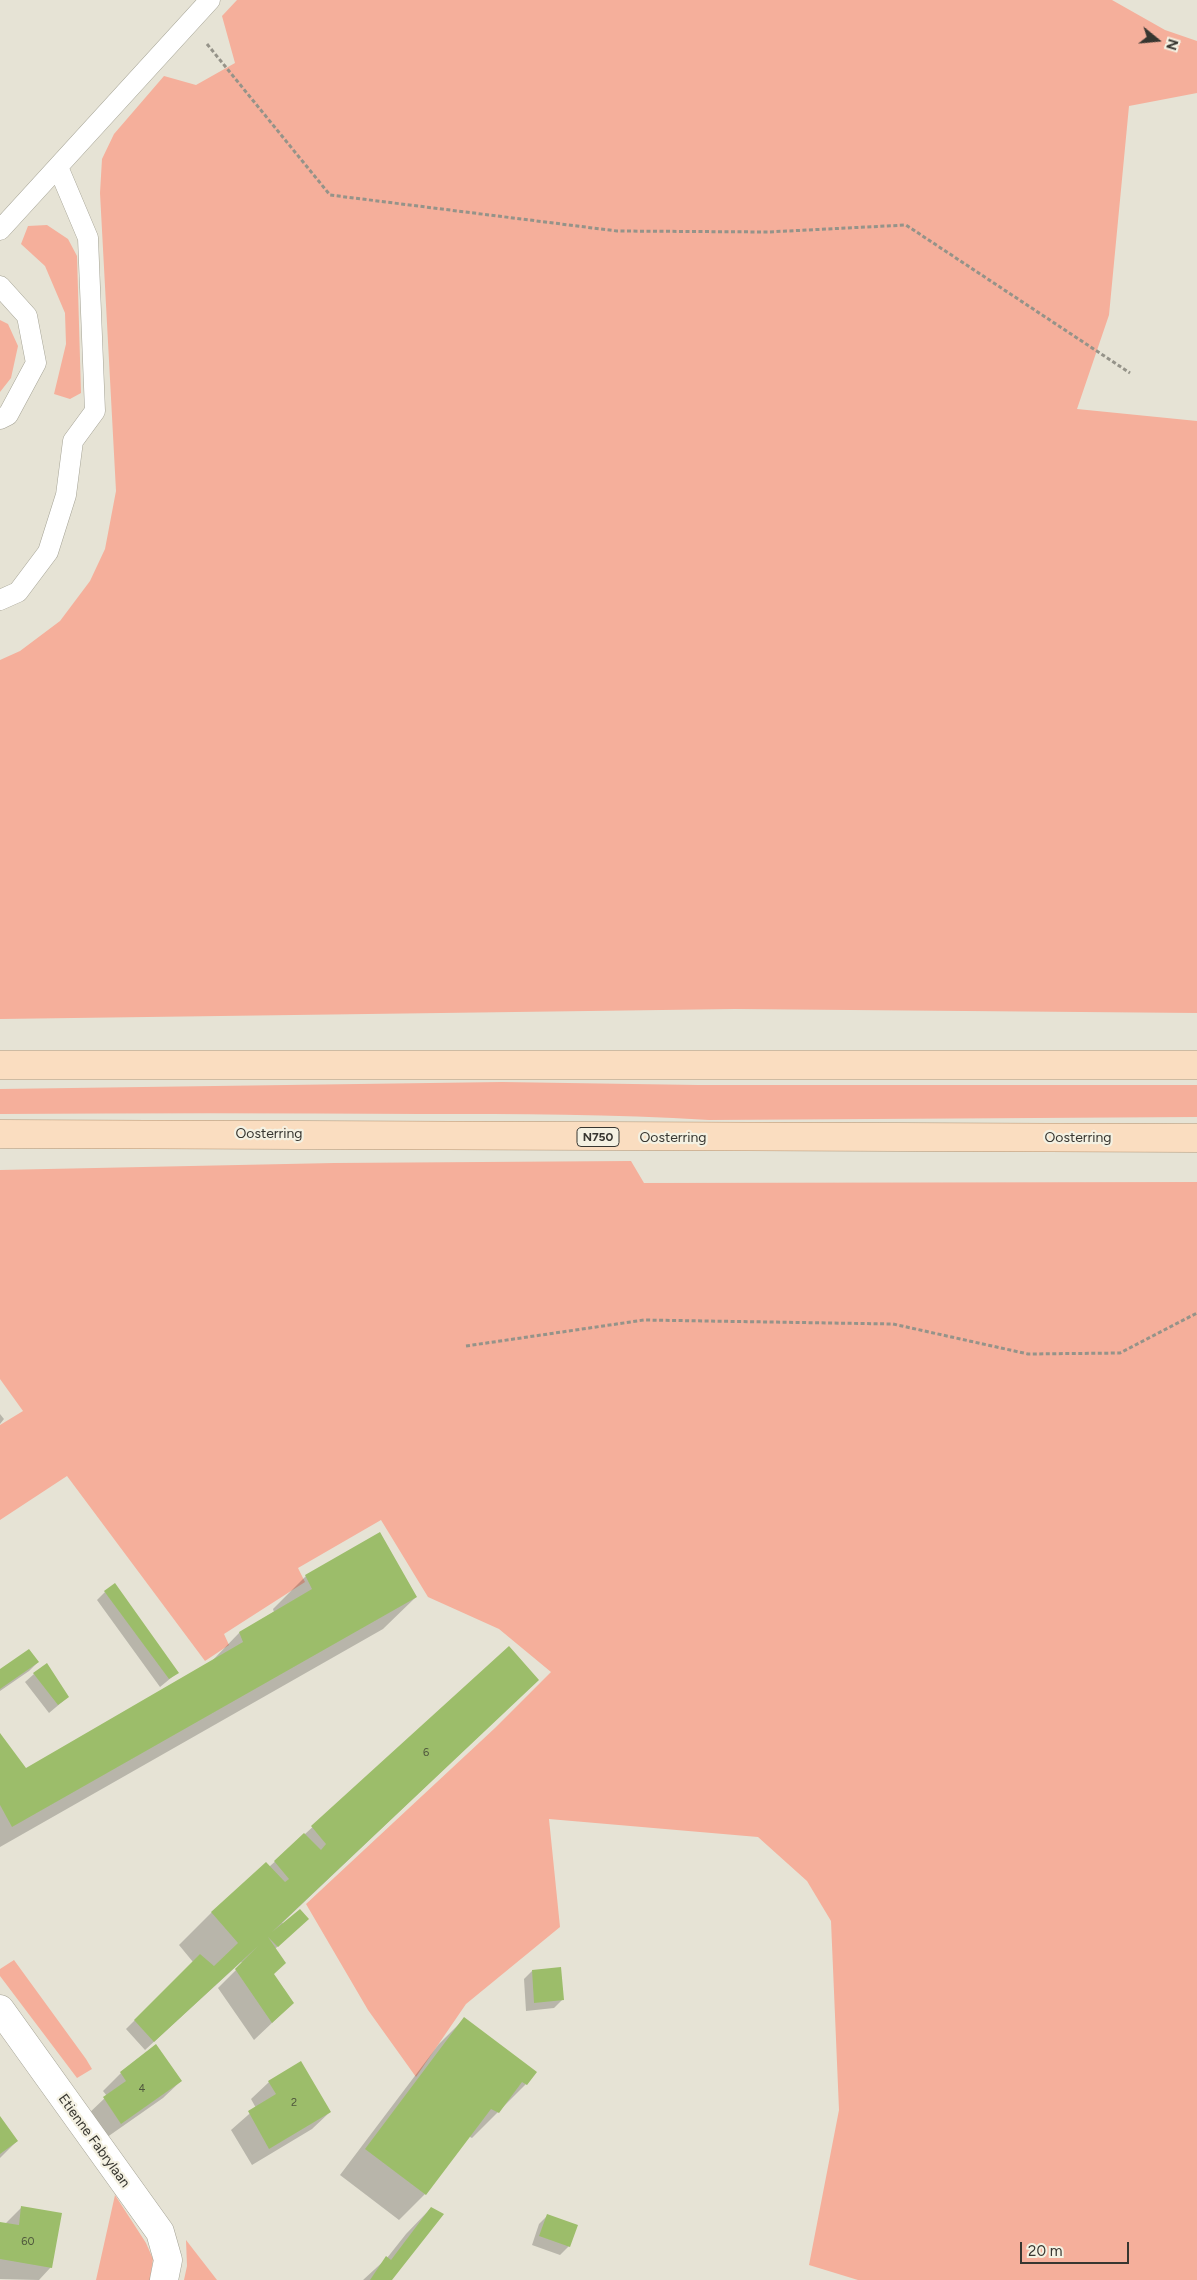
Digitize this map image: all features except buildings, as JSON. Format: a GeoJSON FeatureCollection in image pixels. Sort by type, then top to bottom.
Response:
{"type":"FeatureCollection","features":[{"type":"Feature","properties":{"kind":"main road"},"geometry":{"type":"LineString","coordinates":[[0,1066],[1197,1065]]}},
{"type":"Feature","properties":{"kind":"main road","name":"Oosterring"},"geometry":{"type":"LineString","coordinates":[[0,1134],[1197,1138]]}},
{"type":"Feature","properties":{"kind":"street","name":"Etienne Fabrylaan"},"geometry":{"type":"LineString","coordinates":[[0,2009],[160,2232],[168,2260],[164,2280]]}},
{"type":"Feature","properties":{"kind":"lane"},"geometry":{"type":"LineString","coordinates":[[0,230],[210,0]]}},
{"type":"Feature","properties":{"kind":"lane"},"geometry":{"type":"LineString","coordinates":[[0,600],[18,592],[48,552],[66,495],[73,441],[95,411],[88,238],[58,167]]}},
{"type":"Feature","properties":{"kind":"lane"},"geometry":{"type":"LineString","coordinates":[[0,286],[27,316],[36,363],[8,415],[0,419]]}},
{"type":"Feature","properties":{"kind":"path"},"geometry":{"type":"LineString","coordinates":[[189,22],[330,195],[617,231],[768,232],[906,225],[1130,373]]}},
{"type":"Feature","properties":{"kind":"path"},"geometry":{"type":"LineString","coordinates":[[466,1346],[644,1320],[893,1324],[1028,1354],[1120,1353],[1197,1313]]}},
{"type":"Feature","properties":{"kind":"shaded area"},"geometry":{"type":"Polygon","coordinates":[[[237,0],[1112,0],[1165,30],[1197,41],[1197,93],[1129,106],[1109,315],[1077,409],[1197,421],[1197,1013],[735,1009],[0,1019],[0,660],[20,651],[60,621],[90,581],[105,549],[116,491],[100,193],[102,159],[114,134],[164,76],[196,85],[235,63],[222,16],[237,0]]]}},
{"type":"Feature","properties":{"kind":"shaded area"},"geometry":{"type":"Polygon","coordinates":[[[47,225],[68,239],[77,256],[81,393],[70,399],[54,394],[66,344],[65,313],[45,266],[21,244],[28,226],[47,225]]]}},
{"type":"Feature","properties":{"kind":"shaded area"},"geometry":{"type":"Polygon","coordinates":[[[0,320],[8,324],[18,346],[11,378],[0,392],[0,320]]]}},
{"type":"Feature","properties":{"kind":"shaded area"},"geometry":{"type":"Polygon","coordinates":[[[502,1082],[698,1085],[1197,1085],[1197,1117],[709,1120],[529,1114],[0,1114],[0,1089],[502,1082]]]}},
{"type":"Feature","properties":{"kind":"shaded area"},"geometry":{"type":"Polygon","coordinates":[[[631,1161],[644,1183],[1197,1182],[1197,2280],[858,2280],[809,2265],[839,2110],[831,1921],[807,1881],[758,1837],[549,1819],[560,1927],[466,2004],[416,2077],[368,2010],[306,1904],[495,1728],[551,1672],[499,1629],[428,1597],[381,1520],[298,1568],[305,1582],[224,1634],[229,1645],[205,1661],[67,1476],[0,1520],[0,1425],[23,1411],[0,1379],[0,1170],[334,1163],[631,1161]]]}},
{"type":"Feature","properties":{"kind":"shaded area"},"geometry":{"type":"Polygon","coordinates":[[[14,1960],[92,2069],[77,2078],[0,1976],[0,1969],[14,1960]]]}},
{"type":"Feature","properties":{"kind":"shaded area"},"geometry":{"type":"Polygon","coordinates":[[[115,2195],[146,2243],[153,2259],[150,2280],[96,2280],[115,2195]]]}},
{"type":"Feature","properties":{"kind":"shaded area"},"geometry":{"type":"Polygon","coordinates":[[[186,2240],[217,2280],[184,2280],[187,2266],[186,2240]]]}}]}
